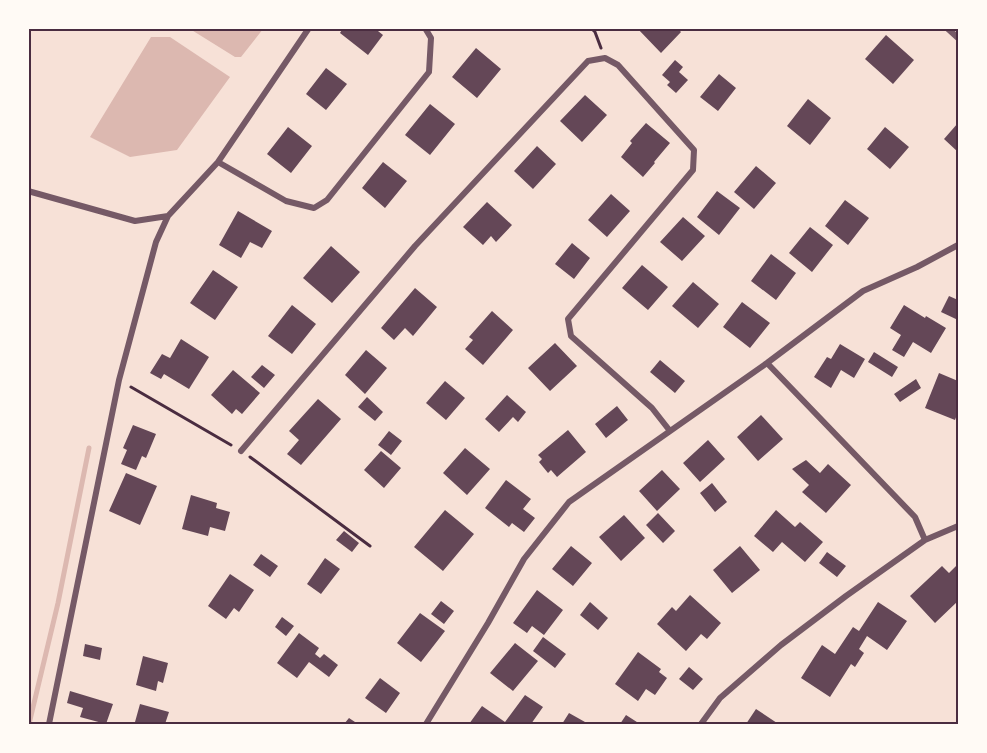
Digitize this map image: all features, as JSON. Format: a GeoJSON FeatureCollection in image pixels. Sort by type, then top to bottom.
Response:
{"type":"FeatureCollection","features":[{"type":"Feature","properties":{"kind":"street"},"geometry":{"type":"LineString","coordinates":[[49,724],[119,380],[156,242],[168,216],[218,162],[309,28]]}},
{"type":"Feature","properties":{"kind":"street"},"geometry":{"type":"LineString","coordinates":[[218,162],[286,201],[314,208],[327,200],[429,72],[431,38],[425,28]]}},
{"type":"Feature","properties":{"kind":"street"},"geometry":{"type":"LineString","coordinates":[[947,28],[958,38]]}},
{"type":"Feature","properties":{"kind":"street"},"geometry":{"type":"LineString","coordinates":[[241,451],[415,246],[588,61],[605,58],[618,65],[694,150],[693,170],[568,319],[571,336],[652,408],[670,431]]}},
{"type":"Feature","properties":{"kind":"street"},"geometry":{"type":"LineString","coordinates":[[28,191],[135,221],[168,216]]}},
{"type":"Feature","properties":{"kind":"street"},"geometry":{"type":"LineString","coordinates":[[426,724],[524,559],[569,502],[767,363],[863,291],[917,267],[958,245]]}},
{"type":"Feature","properties":{"kind":"street"},"geometry":{"type":"LineString","coordinates":[[767,363],[915,518],[925,540]]}},
{"type":"Feature","properties":{"kind":"street"},"geometry":{"type":"LineString","coordinates":[[701,724],[720,698],[781,645],[925,540],[958,526]]}},
{"type":"Feature","properties":{"kind":"path"},"geometry":{"type":"LineString","coordinates":[[591,28],[595,32],[605,58]]}},
{"type":"Feature","properties":{"kind":"path"},"geometry":{"type":"LineString","coordinates":[[119,380],[241,451],[370,546]]}},
{"type":"Feature","properties":{"kind":"shaded area"},"geometry":{"type":"Polygon","coordinates":[[[190,29],[263,29],[241,57],[235,57],[190,29]]]}},
{"type":"Feature","properties":{"kind":"shaded area"},"geometry":{"type":"Polygon","coordinates":[[[151,37],[170,37],[230,77],[177,150],[130,157],[90,137],[151,37]]]}},
{"type":"Feature","properties":{"kind":"building"},"geometry":{"type":"Polygon","coordinates":[[[343,28],[380,28],[378,31],[383,35],[368,55],[340,33],[343,28]]]}},
{"type":"Feature","properties":{"kind":"building"},"geometry":{"type":"Polygon","coordinates":[[[637,28],[677,28],[681,32],[661,53],[637,28]]]}},
{"type":"Feature","properties":{"kind":"building"},"geometry":{"type":"Polygon","coordinates":[[[886,35],[914,60],[893,84],[865,59],[886,35]]]}},
{"type":"Feature","properties":{"kind":"building"},"geometry":{"type":"Polygon","coordinates":[[[476,48],[501,69],[477,98],[452,77],[476,48]]]}},
{"type":"Feature","properties":{"kind":"building"},"geometry":{"type":"Polygon","coordinates":[[[675,60],[683,67],[679,72],[688,80],[676,93],[667,85],[670,82],[662,75],[675,60]]]}},
{"type":"Feature","properties":{"kind":"building"},"geometry":{"type":"Polygon","coordinates":[[[326,68],[347,84],[326,110],[306,94],[326,68]]]}},
{"type":"Feature","properties":{"kind":"building"},"geometry":{"type":"Polygon","coordinates":[[[719,74],[736,88],[718,111],[700,97],[719,74]]]}},
{"type":"Feature","properties":{"kind":"building"},"geometry":{"type":"Polygon","coordinates":[[[585,95],[607,115],[582,142],[560,121],[585,95]]]}},
{"type":"Feature","properties":{"kind":"building"},"geometry":{"type":"Polygon","coordinates":[[[808,99],[831,118],[810,145],[787,126],[808,99]]]}},
{"type":"Feature","properties":{"kind":"building"},"geometry":{"type":"Polygon","coordinates":[[[430,104],[455,124],[430,155],[405,135],[430,104]]]}},
{"type":"Feature","properties":{"kind":"building"},"geometry":{"type":"Polygon","coordinates":[[[646,123],[670,143],[643,177],[621,157],[632,143],[630,141],[646,123]]]}},
{"type":"Feature","properties":{"kind":"building"},"geometry":{"type":"Polygon","coordinates":[[[958,123],[958,152],[944,139],[958,123]]]}},
{"type":"Feature","properties":{"kind":"building"},"geometry":{"type":"Polygon","coordinates":[[[288,127],[312,146],[291,173],[267,154],[288,127]]]}},
{"type":"Feature","properties":{"kind":"building"},"geometry":{"type":"Polygon","coordinates":[[[885,127],[909,147],[890,169],[867,149],[885,127]]]}},
{"type":"Feature","properties":{"kind":"building"},"geometry":{"type":"Polygon","coordinates":[[[537,146],[556,164],[533,189],[514,171],[537,146]]]}},
{"type":"Feature","properties":{"kind":"building"},"geometry":{"type":"Polygon","coordinates":[[[383,162],[407,181],[385,208],[362,188],[383,162]]]}},
{"type":"Feature","properties":{"kind":"building"},"geometry":{"type":"Polygon","coordinates":[[[756,166],[776,183],[754,209],[734,192],[756,166]]]}},
{"type":"Feature","properties":{"kind":"building"},"geometry":{"type":"Polygon","coordinates":[[[717,191],[740,208],[719,235],[697,217],[717,191]]]}},
{"type":"Feature","properties":{"kind":"building"},"geometry":{"type":"Polygon","coordinates":[[[611,194],[630,211],[607,237],[588,220],[611,194]]]}},
{"type":"Feature","properties":{"kind":"building"},"geometry":{"type":"Polygon","coordinates":[[[845,200],[869,218],[848,245],[825,226],[845,200]]]}},
{"type":"Feature","properties":{"kind":"building"},"geometry":{"type":"Polygon","coordinates":[[[487,202],[512,225],[496,242],[491,236],[483,245],[463,227],[487,202]]]}},
{"type":"Feature","properties":{"kind":"building"},"geometry":{"type":"Polygon","coordinates":[[[238,211],[272,231],[262,248],[250,242],[241,258],[219,245],[238,211]]]}},
{"type":"Feature","properties":{"kind":"building"},"geometry":{"type":"Polygon","coordinates":[[[683,217],[705,236],[682,261],[660,242],[683,217]]]}},
{"type":"Feature","properties":{"kind":"building"},"geometry":{"type":"Polygon","coordinates":[[[810,227],[833,245],[812,272],[789,253],[810,227]]]}},
{"type":"Feature","properties":{"kind":"building"},"geometry":{"type":"Polygon","coordinates":[[[572,243],[590,258],[574,279],[555,264],[572,243]]]}},
{"type":"Feature","properties":{"kind":"building"},"geometry":{"type":"Polygon","coordinates":[[[331,246],[360,272],[332,303],[303,278],[331,246]]]}},
{"type":"Feature","properties":{"kind":"building"},"geometry":{"type":"Polygon","coordinates":[[[771,254],[796,273],[776,300],[751,281],[771,254]]]}},
{"type":"Feature","properties":{"kind":"building"},"geometry":{"type":"Polygon","coordinates":[[[642,265],[668,287],[648,310],[622,288],[642,265]]]}},
{"type":"Feature","properties":{"kind":"building"},"geometry":{"type":"Polygon","coordinates":[[[213,270],[238,287],[215,320],[190,303],[213,270]]]}},
{"type":"Feature","properties":{"kind":"building"},"geometry":{"type":"Polygon","coordinates":[[[693,282],[719,304],[698,328],[672,306],[693,282]]]}},
{"type":"Feature","properties":{"kind":"building"},"geometry":{"type":"Polygon","coordinates":[[[415,288],[437,307],[413,336],[405,328],[394,340],[381,328],[415,288]]]}},
{"type":"Feature","properties":{"kind":"building"},"geometry":{"type":"Polygon","coordinates":[[[949,296],[958,300],[958,320],[941,312],[949,296]]]}},
{"type":"Feature","properties":{"kind":"building"},"geometry":{"type":"Polygon","coordinates":[[[742,302],[770,323],[750,348],[723,327],[742,302]]]}},
{"type":"Feature","properties":{"kind":"building"},"geometry":{"type":"Polygon","coordinates":[[[292,305],[316,324],[292,354],[268,336],[292,305]]]}},
{"type":"Feature","properties":{"kind":"building"},"geometry":{"type":"Polygon","coordinates":[[[904,305],[946,328],[931,353],[913,342],[904,357],[892,350],[901,335],[890,328],[904,305]]]}},
{"type":"Feature","properties":{"kind":"building"},"geometry":{"type":"Polygon","coordinates":[[[492,311],[513,330],[483,365],[465,349],[473,340],[469,337],[492,311]]]}},
{"type":"Feature","properties":{"kind":"building"},"geometry":{"type":"Polygon","coordinates":[[[181,339],[209,357],[189,389],[164,374],[161,379],[150,373],[162,354],[170,358],[181,339]]]}},
{"type":"Feature","properties":{"kind":"building"},"geometry":{"type":"Polygon","coordinates":[[[555,343],[577,366],[550,391],[528,368],[555,343]]]}},
{"type":"Feature","properties":{"kind":"building"},"geometry":{"type":"Polygon","coordinates":[[[840,344],[865,359],[854,378],[841,370],[831,388],[814,377],[827,357],[831,359],[840,344]]]}},
{"type":"Feature","properties":{"kind":"building"},"geometry":{"type":"Polygon","coordinates":[[[366,350],[387,368],[365,394],[345,375],[366,350]]]}},
{"type":"Feature","properties":{"kind":"building"},"geometry":{"type":"Polygon","coordinates":[[[874,352],[898,367],[892,377],[868,362],[874,352]]]}},
{"type":"Feature","properties":{"kind":"building"},"geometry":{"type":"Polygon","coordinates":[[[660,360],[685,381],[675,393],[650,372],[660,360]]]}},
{"type":"Feature","properties":{"kind":"building"},"geometry":{"type":"Polygon","coordinates":[[[262,365],[275,375],[264,388],[251,377],[262,365]]]}},
{"type":"Feature","properties":{"kind":"building"},"geometry":{"type":"Polygon","coordinates":[[[233,370],[260,393],[242,414],[236,409],[232,414],[211,395],[233,370]]]}},
{"type":"Feature","properties":{"kind":"building"},"geometry":{"type":"Polygon","coordinates":[[[939,373],[958,381],[958,412],[955,420],[925,408],[939,373]]]}},
{"type":"Feature","properties":{"kind":"building"},"geometry":{"type":"Polygon","coordinates":[[[916,379],[921,388],[900,402],[894,394],[916,379]]]}},
{"type":"Feature","properties":{"kind":"building"},"geometry":{"type":"Polygon","coordinates":[[[445,381],[465,398],[446,420],[426,403],[445,381]]]}},
{"type":"Feature","properties":{"kind":"building"},"geometry":{"type":"Polygon","coordinates":[[[507,395],[526,412],[518,422],[513,417],[499,432],[485,419],[507,395]]]}},
{"type":"Feature","properties":{"kind":"building"},"geometry":{"type":"Polygon","coordinates":[[[367,397],[383,412],[375,421],[358,407],[367,397]]]}},
{"type":"Feature","properties":{"kind":"building"},"geometry":{"type":"Polygon","coordinates":[[[318,399],[341,419],[301,465],[287,454],[299,440],[289,431],[318,399]]]}},
{"type":"Feature","properties":{"kind":"building"},"geometry":{"type":"Polygon","coordinates":[[[617,406],[628,420],[606,438],[595,424],[617,406]]]}},
{"type":"Feature","properties":{"kind":"building"},"geometry":{"type":"Polygon","coordinates":[[[761,415],[783,439],[758,461],[737,437],[761,415]]]}},
{"type":"Feature","properties":{"kind":"building"},"geometry":{"type":"Polygon","coordinates":[[[133,425],[156,434],[146,458],[142,456],[136,470],[121,464],[127,450],[123,448],[133,425]]]}},
{"type":"Feature","properties":{"kind":"building"},"geometry":{"type":"Polygon","coordinates":[[[568,430],[586,452],[557,477],[551,470],[548,473],[539,462],[542,459],[538,455],[568,430]]]}},
{"type":"Feature","properties":{"kind":"building"},"geometry":{"type":"Polygon","coordinates":[[[389,431],[402,441],[391,455],[378,445],[389,431]]]}},
{"type":"Feature","properties":{"kind":"building"},"geometry":{"type":"Polygon","coordinates":[[[708,440],[725,459],[700,482],[683,463],[708,440]]]}},
{"type":"Feature","properties":{"kind":"building"},"geometry":{"type":"Polygon","coordinates":[[[465,448],[490,469],[467,495],[443,473],[465,448]]]}},
{"type":"Feature","properties":{"kind":"building"},"geometry":{"type":"Polygon","coordinates":[[[381,451],[401,468],[384,488],[364,470],[381,451]]]}},
{"type":"Feature","properties":{"kind":"building"},"geometry":{"type":"Polygon","coordinates":[[[806,460],[820,473],[828,464],[851,485],[826,513],[802,492],[809,485],[792,469],[806,460]]]}},
{"type":"Feature","properties":{"kind":"building"},"geometry":{"type":"Polygon","coordinates":[[[662,470],[680,489],[657,511],[639,491],[662,470]]]}},
{"type":"Feature","properties":{"kind":"building"},"geometry":{"type":"Polygon","coordinates":[[[126,473],[157,486],[140,525],[109,511],[126,473]]]}},
{"type":"Feature","properties":{"kind":"building"},"geometry":{"type":"Polygon","coordinates":[[[506,480],[531,499],[523,509],[535,518],[524,532],[512,523],[509,527],[485,508],[506,480]]]}},
{"type":"Feature","properties":{"kind":"building"},"geometry":{"type":"Polygon","coordinates":[[[712,483],[727,502],[715,512],[700,493],[712,483]]]}},
{"type":"Feature","properties":{"kind":"building"},"geometry":{"type":"Polygon","coordinates":[[[191,495],[217,503],[216,508],[230,512],[225,531],[210,527],[208,536],[182,529],[191,495]]]}},
{"type":"Feature","properties":{"kind":"building"},"geometry":{"type":"Polygon","coordinates":[[[445,510],[474,534],[443,571],[414,547],[445,510]]]}},
{"type":"Feature","properties":{"kind":"building"},"geometry":{"type":"Polygon","coordinates":[[[776,510],[795,527],[800,522],[823,542],[805,562],[782,542],[773,552],[754,536],[776,510]]]}},
{"type":"Feature","properties":{"kind":"building"},"geometry":{"type":"Polygon","coordinates":[[[658,513],[675,531],[663,543],[646,525],[658,513]]]}},
{"type":"Feature","properties":{"kind":"building"},"geometry":{"type":"Polygon","coordinates":[[[624,515],[645,538],[621,561],[599,537],[624,515]]]}},
{"type":"Feature","properties":{"kind":"building"},"geometry":{"type":"Polygon","coordinates":[[[344,531],[359,543],[352,552],[336,540],[344,531]]]}},
{"type":"Feature","properties":{"kind":"building"},"geometry":{"type":"Polygon","coordinates":[[[571,546],[592,563],[573,586],[552,569],[571,546]]]}},
{"type":"Feature","properties":{"kind":"building"},"geometry":{"type":"Polygon","coordinates":[[[740,546],[760,570],[732,593],[713,570],[740,546]]]}},
{"type":"Feature","properties":{"kind":"building"},"geometry":{"type":"Polygon","coordinates":[[[827,552],[846,566],[837,577],[819,563],[827,552]]]}},
{"type":"Feature","properties":{"kind":"building"},"geometry":{"type":"Polygon","coordinates":[[[261,554],[278,566],[270,577],[253,565],[261,554]]]}},
{"type":"Feature","properties":{"kind":"building"},"geometry":{"type":"Polygon","coordinates":[[[325,558],[340,569],[321,594],[307,584],[325,558]]]}},
{"type":"Feature","properties":{"kind":"building"},"geometry":{"type":"Polygon","coordinates":[[[958,564],[958,601],[935,623],[910,596],[942,566],[949,573],[958,564]]]}},
{"type":"Feature","properties":{"kind":"building"},"geometry":{"type":"Polygon","coordinates":[[[230,574],[254,590],[239,612],[234,608],[226,619],[208,606],[230,574]]]}},
{"type":"Feature","properties":{"kind":"building"},"geometry":{"type":"Polygon","coordinates":[[[537,590],[563,610],[544,635],[532,626],[527,633],[513,623],[537,590]]]}},
{"type":"Feature","properties":{"kind":"building"},"geometry":{"type":"Polygon","coordinates":[[[690,595],[721,623],[707,639],[701,634],[686,651],[657,624],[672,607],[676,611],[690,595]]]}},
{"type":"Feature","properties":{"kind":"building"},"geometry":{"type":"Polygon","coordinates":[[[441,601],[454,611],[444,624],[431,614],[441,601]]]}},
{"type":"Feature","properties":{"kind":"building"},"geometry":{"type":"Polygon","coordinates":[[[590,602],[608,618],[598,630],[580,615],[590,602]]]}},
{"type":"Feature","properties":{"kind":"building"},"geometry":{"type":"Polygon","coordinates":[[[878,602],[907,621],[887,650],[867,636],[859,649],[864,653],[855,667],[851,664],[830,697],[801,678],[822,645],[835,654],[853,627],[859,631],[878,602]]]}},
{"type":"Feature","properties":{"kind":"building"},"geometry":{"type":"Polygon","coordinates":[[[420,613],[445,631],[421,662],[397,643],[420,613]]]}},
{"type":"Feature","properties":{"kind":"building"},"geometry":{"type":"Polygon","coordinates":[[[282,617],[294,626],[286,636],[275,627],[282,617]]]}},
{"type":"Feature","properties":{"kind":"building"},"geometry":{"type":"Polygon","coordinates":[[[299,633],[319,648],[315,654],[320,658],[324,654],[338,665],[329,677],[309,662],[297,678],[277,663],[299,633]]]}},
{"type":"Feature","properties":{"kind":"building"},"geometry":{"type":"Polygon","coordinates":[[[543,637],[566,654],[555,668],[533,651],[543,637]]]}},
{"type":"Feature","properties":{"kind":"building"},"geometry":{"type":"Polygon","coordinates":[[[515,643],[538,661],[513,691],[490,673],[515,643]]]}},
{"type":"Feature","properties":{"kind":"building"},"geometry":{"type":"Polygon","coordinates":[[[85,644],[102,648],[100,660],[83,656],[85,644]]]}},
{"type":"Feature","properties":{"kind":"building"},"geometry":{"type":"Polygon","coordinates":[[[638,652],[661,669],[659,672],[667,678],[655,695],[646,689],[638,701],[615,684],[638,652]]]}},
{"type":"Feature","properties":{"kind":"building"},"geometry":{"type":"Polygon","coordinates":[[[143,656],[168,663],[163,683],[158,681],[156,691],[136,685],[143,656]]]}},
{"type":"Feature","properties":{"kind":"building"},"geometry":{"type":"Polygon","coordinates":[[[689,667],[703,679],[693,690],[679,679],[689,667]]]}},
{"type":"Feature","properties":{"kind":"building"},"geometry":{"type":"Polygon","coordinates":[[[380,678],[400,693],[386,713],[365,698],[380,678]]]}},
{"type":"Feature","properties":{"kind":"building"},"geometry":{"type":"Polygon","coordinates":[[[70,691],[113,704],[106,724],[80,717],[83,708],[67,703],[70,691]]]}},
{"type":"Feature","properties":{"kind":"building"},"geometry":{"type":"Polygon","coordinates":[[[525,695],[543,707],[531,724],[505,722],[525,695]]]}},
{"type":"Feature","properties":{"kind":"building"},"geometry":{"type":"Polygon","coordinates":[[[140,704],[169,712],[165,724],[135,722],[140,704]]]}},
{"type":"Feature","properties":{"kind":"building"},"geometry":{"type":"Polygon","coordinates":[[[482,706],[505,722],[504,724],[469,724],[482,706]]]}},
{"type":"Feature","properties":{"kind":"building"},"geometry":{"type":"Polygon","coordinates":[[[756,709],[777,723],[746,724],[756,709]]]}},
{"type":"Feature","properties":{"kind":"building"},"geometry":{"type":"Polygon","coordinates":[[[569,713],[585,722],[583,724],[562,724],[569,713]]]}},
{"type":"Feature","properties":{"kind":"building"},"geometry":{"type":"Polygon","coordinates":[[[626,715],[640,724],[620,724],[626,715]]]}},
{"type":"Feature","properties":{"kind":"building"},"geometry":{"type":"Polygon","coordinates":[[[349,718],[358,724],[344,724],[349,718]]]}},
{"type":"Feature","properties":{"kind":"waterway"},"geometry":{"type":"LineString","coordinates":[[29,724],[58,603],[89,448]]}}]}
